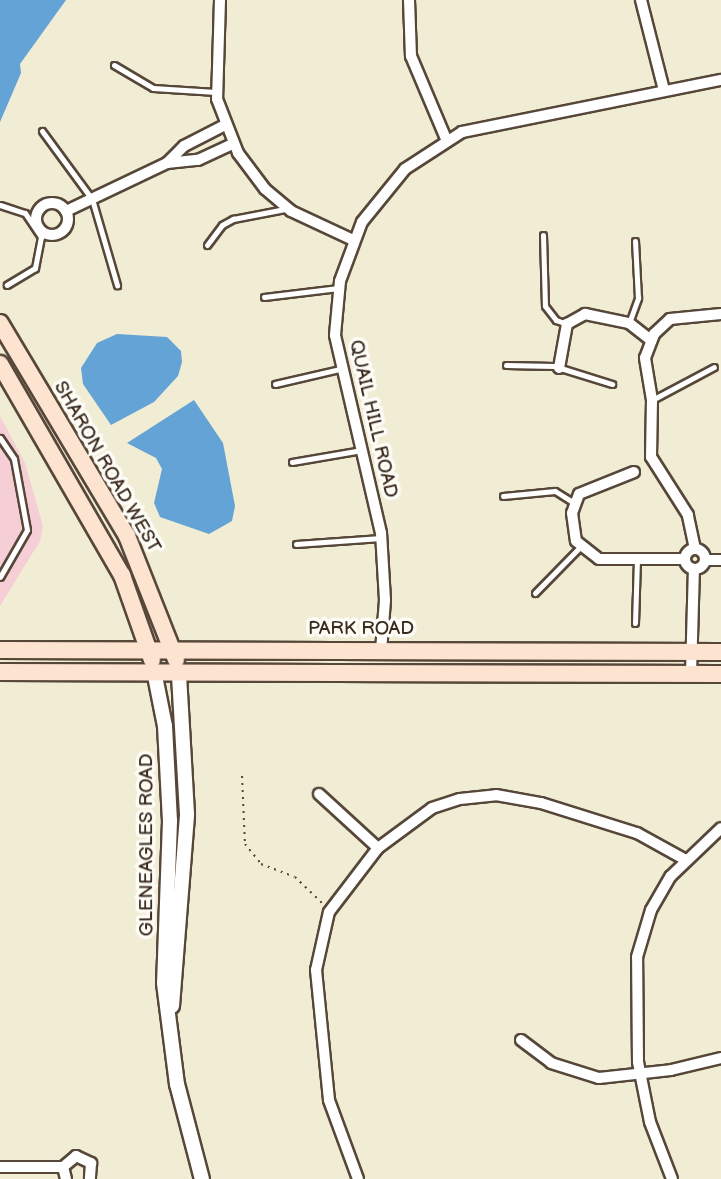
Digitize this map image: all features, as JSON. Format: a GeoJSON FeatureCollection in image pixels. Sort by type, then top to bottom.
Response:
{"type":"FeatureCollection","features":[{"type":"Feature","properties":{"kind":"main road","name":"SHARON ROAD WEST"},"geometry":{"type":"LineString","coordinates":[[0,323],[127,536],[174,652],[180,676]]}},
{"type":"Feature","properties":{"kind":"main road","name":"SHARON ROAD WEST"},"geometry":{"type":"LineString","coordinates":[[0,364],[122,575],[150,652],[155,676]]}},
{"type":"Feature","properties":{"kind":"main road","name":"PARK ROAD"},"geometry":{"type":"LineString","coordinates":[[0,650],[721,652]]}},
{"type":"Feature","properties":{"kind":"main road"},"geometry":{"type":"LineString","coordinates":[[0,672],[155,676],[721,674]]}},
{"type":"Feature","properties":{"kind":"street"},"geometry":{"type":"LineString","coordinates":[[220,0],[217,92],[233,144],[250,172],[288,208],[353,240]]}},
{"type":"Feature","properties":{"kind":"street"},"geometry":{"type":"LineString","coordinates":[[409,0],[410,47],[415,73],[446,139]]}},
{"type":"Feature","properties":{"kind":"street"},"geometry":{"type":"LineString","coordinates":[[641,0],[664,90]]}},
{"type":"Feature","properties":{"kind":"street","name":"QUAIL HILL ROAD"},"geometry":{"type":"LineString","coordinates":[[381,651],[385,600],[381,538],[362,450],[340,369],[335,335],[338,288],[353,240],[394,179],[446,139],[480,126],[721,80]]}},
{"type":"Feature","properties":{"kind":"street"},"geometry":{"type":"LineString","coordinates":[[66,211],[167,163],[196,138],[225,125]]}},
{"type":"Feature","properties":{"kind":"street"},"geometry":{"type":"LineString","coordinates":[[167,163],[198,160],[233,144]]}},
{"type":"Feature","properties":{"kind":"street"},"geometry":{"type":"LineString","coordinates":[[56,203],[66,211],[67,224],[59,234],[47,235],[37,227],[36,214],[44,204],[56,203]]}},
{"type":"Feature","properties":{"kind":"street"},"geometry":{"type":"LineString","coordinates":[[559,368],[567,324],[585,314],[629,323],[652,340]]}},
{"type":"Feature","properties":{"kind":"street"},"geometry":{"type":"LineString","coordinates":[[705,560],[695,549],[688,515],[652,457],[652,400],[645,358],[652,340],[670,319],[721,314]]}},
{"type":"Feature","properties":{"kind":"street"},"geometry":{"type":"LineString","coordinates":[[634,472],[586,488],[574,503],[572,526],[580,547],[599,559],[685,558],[695,549]]}},
{"type":"Feature","properties":{"kind":"street"},"geometry":{"type":"LineString","coordinates":[[685,558],[694,569],[691,674]]}},
{"type":"Feature","properties":{"kind":"street"},"geometry":{"type":"LineString","coordinates":[[694,569],[705,560],[721,561]]}},
{"type":"Feature","properties":{"kind":"street","name":"GLENEAGLES ROAD"},"geometry":{"type":"LineString","coordinates":[[155,676],[165,726],[170,821],[164,983],[177,1084],[202,1179]]}},
{"type":"Feature","properties":{"kind":"street","name":"GLENEAGLES ROAD"},"geometry":{"type":"LineString","coordinates":[[170,1015],[187,814],[180,676]]}},
{"type":"Feature","properties":{"kind":"street"},"geometry":{"type":"LineString","coordinates":[[319,794],[378,848]]}},
{"type":"Feature","properties":{"kind":"street"},"geometry":{"type":"LineString","coordinates":[[358,1179],[337,1129],[323,1066],[316,970],[330,912],[378,848],[432,808],[460,799],[496,795],[541,803],[637,833],[684,859]]}},
{"type":"Feature","properties":{"kind":"street"},"geometry":{"type":"LineString","coordinates":[[671,1179],[650,1122],[640,1074],[637,957],[652,910],[684,859],[721,828]]}},
{"type":"Feature","properties":{"kind":"street"},"geometry":{"type":"LineString","coordinates":[[521,1040],[551,1063],[575,1074],[599,1077],[640,1074],[721,1058]]}},
{"type":"Feature","properties":{"kind":"street"},"geometry":{"type":"LineString","coordinates":[[65,1179],[63,1167],[70,1158],[82,1156],[90,1163],[90,1179]]}},
{"type":"Feature","properties":{"kind":"street"},"geometry":{"type":"LineString","coordinates":[[0,1167],[63,1167]]}},
{"type":"Feature","properties":{"kind":"lane"},"geometry":{"type":"LineString","coordinates":[[114,65],[153,88],[217,92]]}},
{"type":"Feature","properties":{"kind":"lane"},"geometry":{"type":"LineString","coordinates":[[42,131],[92,199],[117,285]]}},
{"type":"Feature","properties":{"kind":"lane"},"geometry":{"type":"LineString","coordinates":[[0,205],[25,213],[37,227],[41,248],[35,268],[7,285]]}},
{"type":"Feature","properties":{"kind":"lane"},"geometry":{"type":"LineString","coordinates":[[207,245],[222,225],[233,219],[288,208]]}},
{"type":"Feature","properties":{"kind":"lane"},"geometry":{"type":"LineString","coordinates":[[543,235],[545,306],[556,320],[567,324]]}},
{"type":"Feature","properties":{"kind":"lane"},"geometry":{"type":"LineString","coordinates":[[629,323],[638,298],[635,241]]}},
{"type":"Feature","properties":{"kind":"lane"},"geometry":{"type":"LineString","coordinates":[[264,297],[338,288]]}},
{"type":"Feature","properties":{"kind":"lane"},"geometry":{"type":"LineString","coordinates":[[506,365],[559,368],[612,384]]}},
{"type":"Feature","properties":{"kind":"lane"},"geometry":{"type":"LineString","coordinates":[[652,400],[714,367]]}},
{"type":"Feature","properties":{"kind":"lane"},"geometry":{"type":"LineString","coordinates":[[275,384],[340,369]]}},
{"type":"Feature","properties":{"kind":"lane"},"geometry":{"type":"LineString","coordinates":[[0,438],[14,459],[27,530],[0,577]]}},
{"type":"Feature","properties":{"kind":"lane"},"geometry":{"type":"LineString","coordinates":[[292,462],[362,450]]}},
{"type":"Feature","properties":{"kind":"lane"},"geometry":{"type":"LineString","coordinates":[[503,496],[555,491],[574,503]]}},
{"type":"Feature","properties":{"kind":"lane"},"geometry":{"type":"LineString","coordinates":[[296,544],[381,538]]}},
{"type":"Feature","properties":{"kind":"lane"},"geometry":{"type":"LineString","coordinates":[[535,593],[580,547]]}},
{"type":"Feature","properties":{"kind":"lane"},"geometry":{"type":"LineString","coordinates":[[635,623],[637,559]]}},
{"type":"Feature","properties":{"kind":"path"},"geometry":{"type":"LineString","coordinates":[[242,776],[245,844],[261,864],[308,887],[330,912]]}},
{"type":"Feature","properties":{"kind":"shaded area"},"geometry":{"type":"Polygon","coordinates":[[[0,416],[25,463],[43,526],[40,541],[0,606],[0,416]]]}},
{"type":"Feature","properties":{"kind":"water"},"geometry":{"type":"Polygon","coordinates":[[[0,0],[66,0],[20,64],[21,73],[0,122],[0,0]]]}},
{"type":"Feature","properties":{"kind":"water"},"geometry":{"type":"Polygon","coordinates":[[[117,334],[167,337],[181,351],[182,362],[178,376],[154,402],[111,425],[83,384],[81,368],[97,343],[117,334]]]}},
{"type":"Feature","properties":{"kind":"water"},"geometry":{"type":"Polygon","coordinates":[[[194,400],[223,443],[235,506],[232,521],[209,534],[160,517],[154,503],[162,469],[156,458],[127,443],[194,400]]]}}]}
